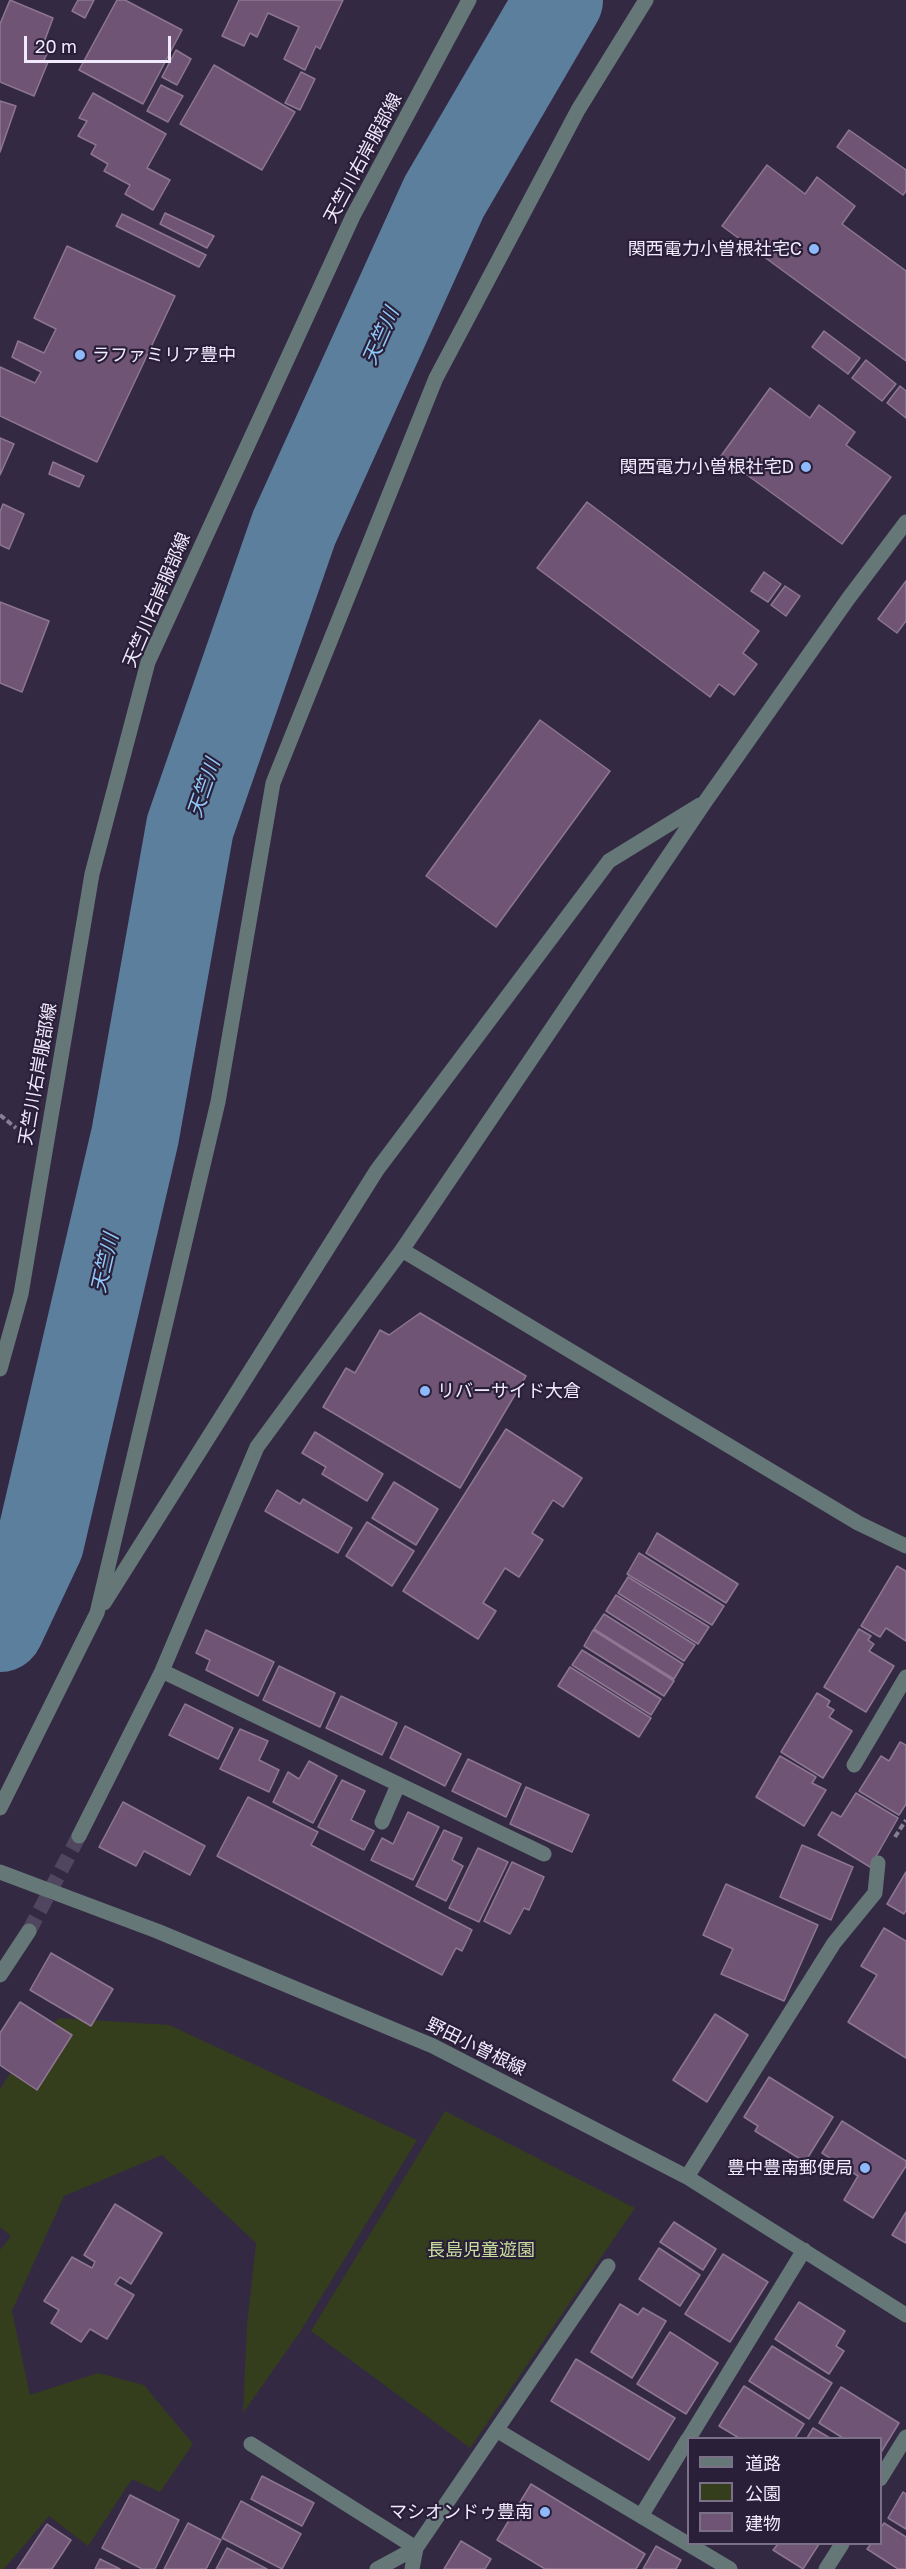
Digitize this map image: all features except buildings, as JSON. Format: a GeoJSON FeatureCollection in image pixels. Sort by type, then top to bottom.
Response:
{"type":"FeatureCollection","features":[{"type":"Feature","properties":{"kind":"street","name":"天竺川右岸服部線"},"geometry":{"type":"LineString","coordinates":[[0,1369],[21,1294],[92,874],[148,662],[353,216],[469,0]]}},
{"type":"Feature","properties":{"kind":"street"},"geometry":{"type":"LineString","coordinates":[[97,1613],[218,1102],[273,783],[436,378],[578,110],[646,0]]}},
{"type":"Feature","properties":{"kind":"street"},"geometry":{"type":"LineString","coordinates":[[79,1836],[162,1671],[257,1447],[402,1250],[705,802],[848,599],[906,522]]}},
{"type":"Feature","properties":{"kind":"street"},"geometry":{"type":"LineString","coordinates":[[0,1809],[97,1613],[384,1160],[609,861],[705,802]]}},
{"type":"Feature","properties":{"kind":"street"},"geometry":{"type":"LineString","coordinates":[[402,1250],[858,1523],[906,1546]]}},
{"type":"Feature","properties":{"kind":"street"},"geometry":{"type":"LineString","coordinates":[[162,1671],[544,1854]]}},
{"type":"Feature","properties":{"kind":"street"},"geometry":{"type":"LineString","coordinates":[[854,1765],[906,1677]]}},
{"type":"Feature","properties":{"kind":"street"},"geometry":{"type":"LineString","coordinates":[[382,1822],[399,1785]]}},
{"type":"Feature","properties":{"kind":"street"},"geometry":{"type":"LineString","coordinates":[[687,2177],[834,1943],[874,1893],[878,1863]]}},
{"type":"Feature","properties":{"kind":"street","name":"野田小曽根線"},"geometry":{"type":"LineString","coordinates":[[0,1872],[157,1931],[433,2046],[687,2177],[906,2314]]}},
{"type":"Feature","properties":{"kind":"street"},"geometry":{"type":"LineString","coordinates":[[0,1976],[28,1930]]}},
{"type":"Feature","properties":{"kind":"street"},"geometry":{"type":"LineString","coordinates":[[690,2437],[804,2250]]}},
{"type":"Feature","properties":{"kind":"street"},"geometry":{"type":"LineString","coordinates":[[412,2569],[417,2548],[608,2266]]}},
{"type":"Feature","properties":{"kind":"street"},"geometry":{"type":"LineString","coordinates":[[498,2431],[687,2543]]}},
{"type":"Feature","properties":{"kind":"street"},"geometry":{"type":"LineString","coordinates":[[882,2476],[906,2437]]}},
{"type":"Feature","properties":{"kind":"street"},"geometry":{"type":"LineString","coordinates":[[641,2516],[687,2442]]}},
{"type":"Feature","properties":{"kind":"street"},"geometry":{"type":"LineString","coordinates":[[251,2444],[417,2548]]}},
{"type":"Feature","properties":{"kind":"street"},"geometry":{"type":"LineString","coordinates":[[690,2545],[730,2569]]}},
{"type":"Feature","properties":{"kind":"street"},"geometry":{"type":"LineString","coordinates":[[826,2569],[841,2545]]}},
{"type":"Feature","properties":{"kind":"street"},"geometry":{"type":"LineString","coordinates":[[377,2569],[417,2548]]}},
{"type":"Feature","properties":{"kind":"green space"},"geometry":{"type":"Polygon","coordinates":[[[59,2018],[169,2025],[417,2140],[300,2332],[243,2413],[247,2325],[256,2243],[162,2155],[64,2196],[12,2311],[30,2395],[98,2373],[144,2385],[193,2444],[160,2492],[132,2479],[88,2546],[49,2516],[4,2569],[0,2569],[0,2250],[11,2236],[0,2227],[0,2089],[24,2052],[59,2018]]]}},
{"type":"Feature","properties":{"kind":"green space","name":"長島児童遊園"},"geometry":{"type":"Polygon","coordinates":[[[445,2111],[635,2208],[470,2448],[311,2331],[445,2111]]]}},
{"type":"Feature","properties":{"kind":"waterway","name":"天竺川"},"geometry":{"type":"LineString","coordinates":[[0,1628],[40,1543],[135,1136],[190,827],[294,528],[444,197],[559,0]]}},
{"type":"Feature","properties":{"kind":"tunnel"},"geometry":{"type":"LineString","coordinates":[[29,1931],[79,1836]]}},
{"type":"Feature","properties":{"kind":"place","name":"関西電力小曽根社宅C"},"geometry":{"type":"Point","coordinates":[814,249]}},
{"type":"Feature","properties":{"kind":"place","name":"ラファミリア豊中"},"geometry":{"type":"Point","coordinates":[80,355]}},
{"type":"Feature","properties":{"kind":"place","name":"関西電力小曽根社宅D"},"geometry":{"type":"Point","coordinates":[806,467]}},
{"type":"Feature","properties":{"kind":"place","name":"リバーサイド大倉"},"geometry":{"type":"Point","coordinates":[425,1391]}},
{"type":"Feature","properties":{"kind":"place","name":"豊中豊南郵便局"},"geometry":{"type":"Point","coordinates":[865,2168]}},
{"type":"Feature","properties":{"kind":"place","name":"マシオンドゥ豊南"},"geometry":{"type":"Point","coordinates":[545,2512]}}]}
